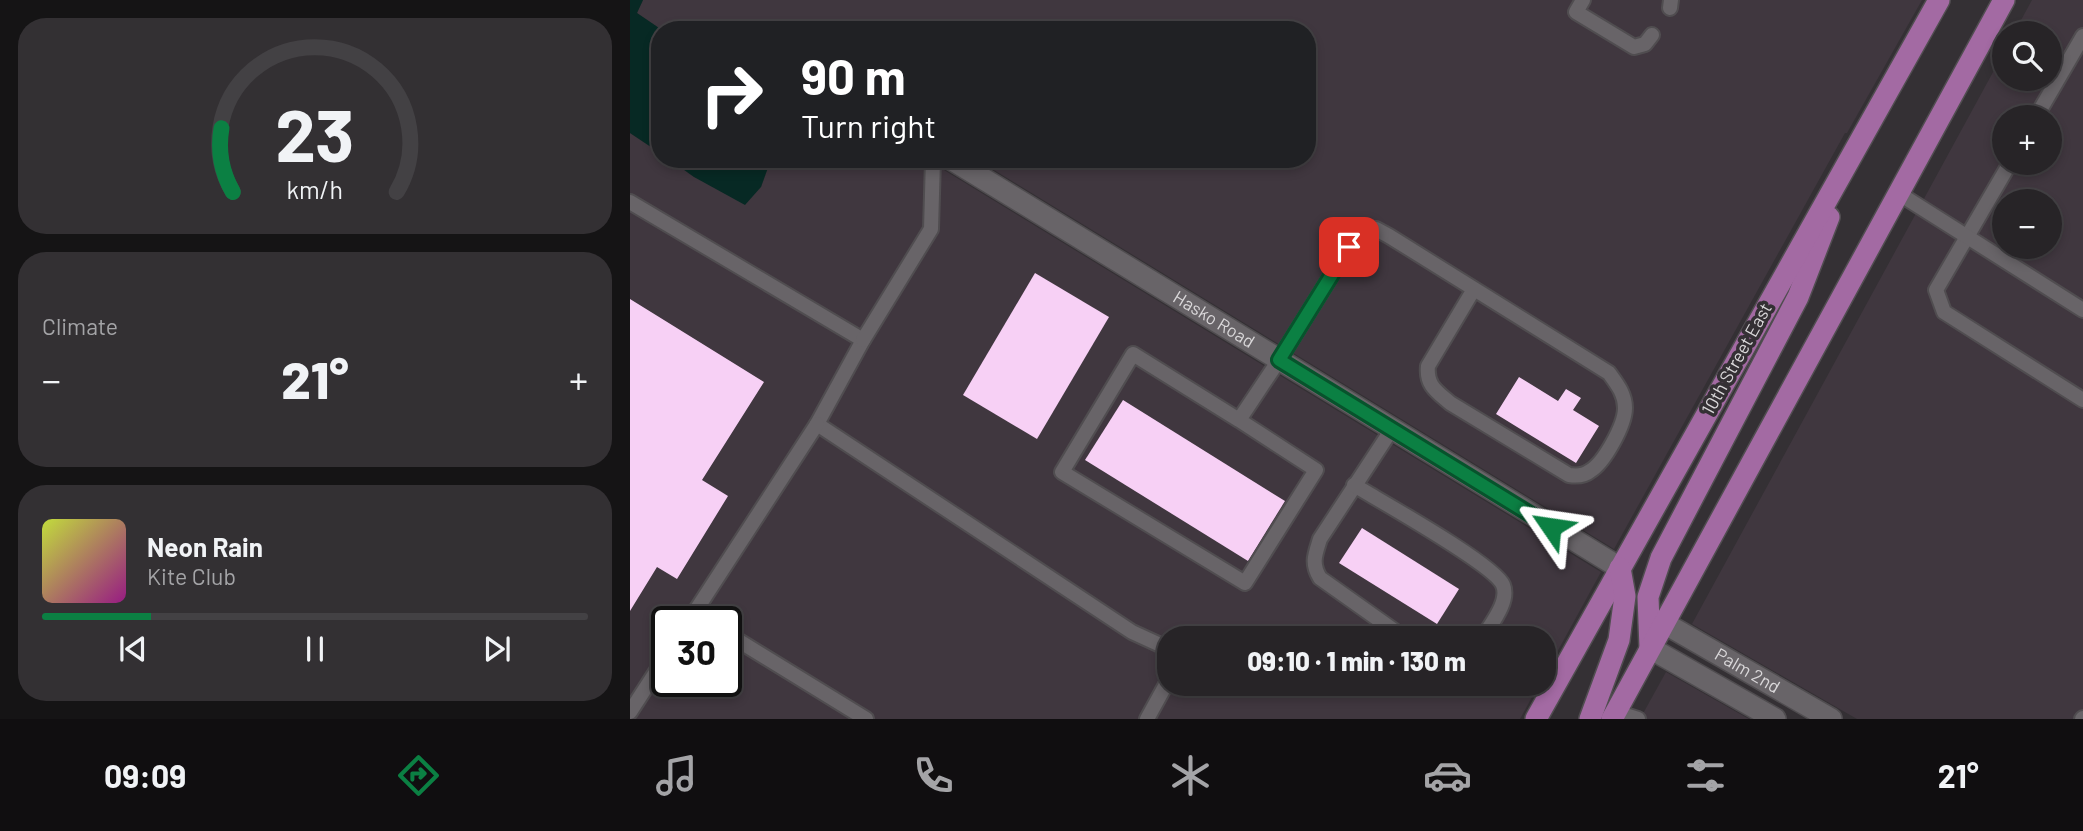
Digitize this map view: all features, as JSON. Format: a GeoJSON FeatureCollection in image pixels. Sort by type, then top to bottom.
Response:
{"type":"FeatureCollection","features":[{"type":"Feature","properties":{"kind":"main road","name":"10th Street East"},"geometry":{"type":"LineString","coordinates":[[1536,719],[1939,0]]}},
{"type":"Feature","properties":{"kind":"main road"},"geometry":{"type":"LineString","coordinates":[[1614,716],[2004,0]]}},
{"type":"Feature","properties":{"kind":"main road"},"geometry":{"type":"LineString","coordinates":[[1650,648],[1648,597],[1661,558],[1798,297],[1854,150]]}},
{"type":"Feature","properties":{"kind":"main road"},"geometry":{"type":"LineString","coordinates":[[1590,719],[1619,640],[1625,596],[1620,568]]}},
{"type":"Feature","properties":{"kind":"street","name":"Hasko Road"},"geometry":{"type":"LineString","coordinates":[[966,168],[1620,568]]}},
{"type":"Feature","properties":{"kind":"street","name":"Palm 2nd"},"geometry":{"type":"LineString","coordinates":[[1664,623],[1831,719]]}},
{"type":"Feature","properties":{"kind":"street","name":"Palm 2nd"},"geometry":{"type":"LineString","coordinates":[[1650,648],[1775,719]]}},
{"type":"Feature","properties":{"kind":"lane"},"geometry":{"type":"LineString","coordinates":[[1583,0],[1576,12],[1634,47],[1645,44],[1652,35]]}},
{"type":"Feature","properties":{"kind":"lane"},"geometry":{"type":"LineString","coordinates":[[2043,105],[2083,36]]}},
{"type":"Feature","properties":{"kind":"lane"},"geometry":{"type":"LineString","coordinates":[[699,606],[817,424],[863,340],[931,229],[933,168]]}},
{"type":"Feature","properties":{"kind":"lane"},"geometry":{"type":"LineString","coordinates":[[2003,175],[1936,290],[1944,312],[2083,400]]}},
{"type":"Feature","properties":{"kind":"lane"},"geometry":{"type":"LineString","coordinates":[[1898,193],[2083,310]]}},
{"type":"Feature","properties":{"kind":"lane"},"geometry":{"type":"LineString","coordinates":[[630,202],[863,340]]}},
{"type":"Feature","properties":{"kind":"lane"},"geometry":{"type":"LineString","coordinates":[[1239,420],[1349,247],[1360,236],[1376,229],[1475,289],[1609,373],[1622,392],[1625,409],[1620,429],[1591,471],[1579,476],[1569,475],[1450,403],[1427,377],[1428,366],[1475,289]]}},
{"type":"Feature","properties":{"kind":"lane"},"geometry":{"type":"LineString","coordinates":[[1133,354],[1239,420],[1316,470],[1245,583],[1062,472],[1133,354]]}},
{"type":"Feature","properties":{"kind":"lane"},"geometry":{"type":"LineString","coordinates":[[817,424],[1132,632],[1157,643]]}},
{"type":"Feature","properties":{"kind":"lane"},"geometry":{"type":"LineString","coordinates":[[1388,626],[1320,578],[1315,568],[1314,556],[1320,539],[1392,429]]}},
{"type":"Feature","properties":{"kind":"lane"},"geometry":{"type":"LineString","coordinates":[[1354,485],[1482,563],[1502,584],[1504,593],[1501,607],[1490,626]]}},
{"type":"Feature","properties":{"kind":"lane"},"geometry":{"type":"LineString","coordinates":[[742,643],[866,719]]}},
{"type":"Feature","properties":{"kind":"lane"},"geometry":{"type":"LineString","coordinates":[[630,712],[651,680]]}},
{"type":"Feature","properties":{"kind":"lane"},"geometry":{"type":"LineString","coordinates":[[1147,719],[1160,696]]}},
{"type":"Feature","properties":{"kind":"lane"},"geometry":{"type":"LineString","coordinates":[[1614,716],[1638,719]]}},
{"type":"Feature","properties":{"kind":"shaded area"},"geometry":{"type":"Polygon","coordinates":[[[630,0],[643,0],[637,13],[651,23],[651,147],[630,133],[630,0]]]}},
{"type":"Feature","properties":{"kind":"shaded area"},"geometry":{"type":"Polygon","coordinates":[[[643,0],[1922,0],[1614,549],[991,168],[1316,168],[1316,21],[651,23],[637,13],[643,0]]]}},
{"type":"Feature","properties":{"kind":"shaded area"},"geometry":{"type":"Polygon","coordinates":[[[2032,0],[2083,0],[2083,719],[1857,719],[1692,624],[1992,74],[1992,91],[2062,91],[2062,21],[2021,21],[2032,0]]]}},
{"type":"Feature","properties":{"kind":"shaded area"},"geometry":{"type":"Polygon","coordinates":[[[630,133],[651,147],[651,168],[682,168],[694,177],[761,187],[768,168],[941,168],[1601,572],[1556,654],[1556,626],[1157,626],[1157,696],[1532,696],[1520,719],[630,719],[630,133]]]}},
{"type":"Feature","properties":{"kind":"shaded area"},"geometry":{"type":"Polygon","coordinates":[[[682,168],[768,168],[761,187],[745,205],[682,168]]]}},
{"type":"Feature","properties":{"kind":"shaded area"},"geometry":{"type":"Polygon","coordinates":[[[1666,672],[1749,719],[1640,719],[1666,672]]]}},
{"type":"Feature","properties":{"kind":"building"},"geometry":{"type":"Polygon","coordinates":[[[1035,273],[1109,317],[1037,439],[963,395],[1035,273]]]}},
{"type":"Feature","properties":{"kind":"building"},"geometry":{"type":"Polygon","coordinates":[[[630,299],[764,382],[702,480],[728,496],[677,579],[657,567],[630,611],[630,299]]]}},
{"type":"Feature","properties":{"kind":"building"},"geometry":{"type":"Polygon","coordinates":[[[1519,377],[1558,401],[1566,389],[1581,398],[1573,410],[1599,426],[1576,463],[1496,414],[1519,377]]]}},
{"type":"Feature","properties":{"kind":"building"},"geometry":{"type":"Polygon","coordinates":[[[1123,400],[1285,501],[1248,561],[1085,460],[1123,400]]]}},
{"type":"Feature","properties":{"kind":"building"},"geometry":{"type":"Polygon","coordinates":[[[1362,528],[1459,589],[1437,624],[1339,563],[1362,528]]]}},
{"type":"Feature","properties":{"kind":"route"},"geometry":{"type":"LineString","coordinates":[[1349,247],[1279,360],[1551,527]]}}]}
